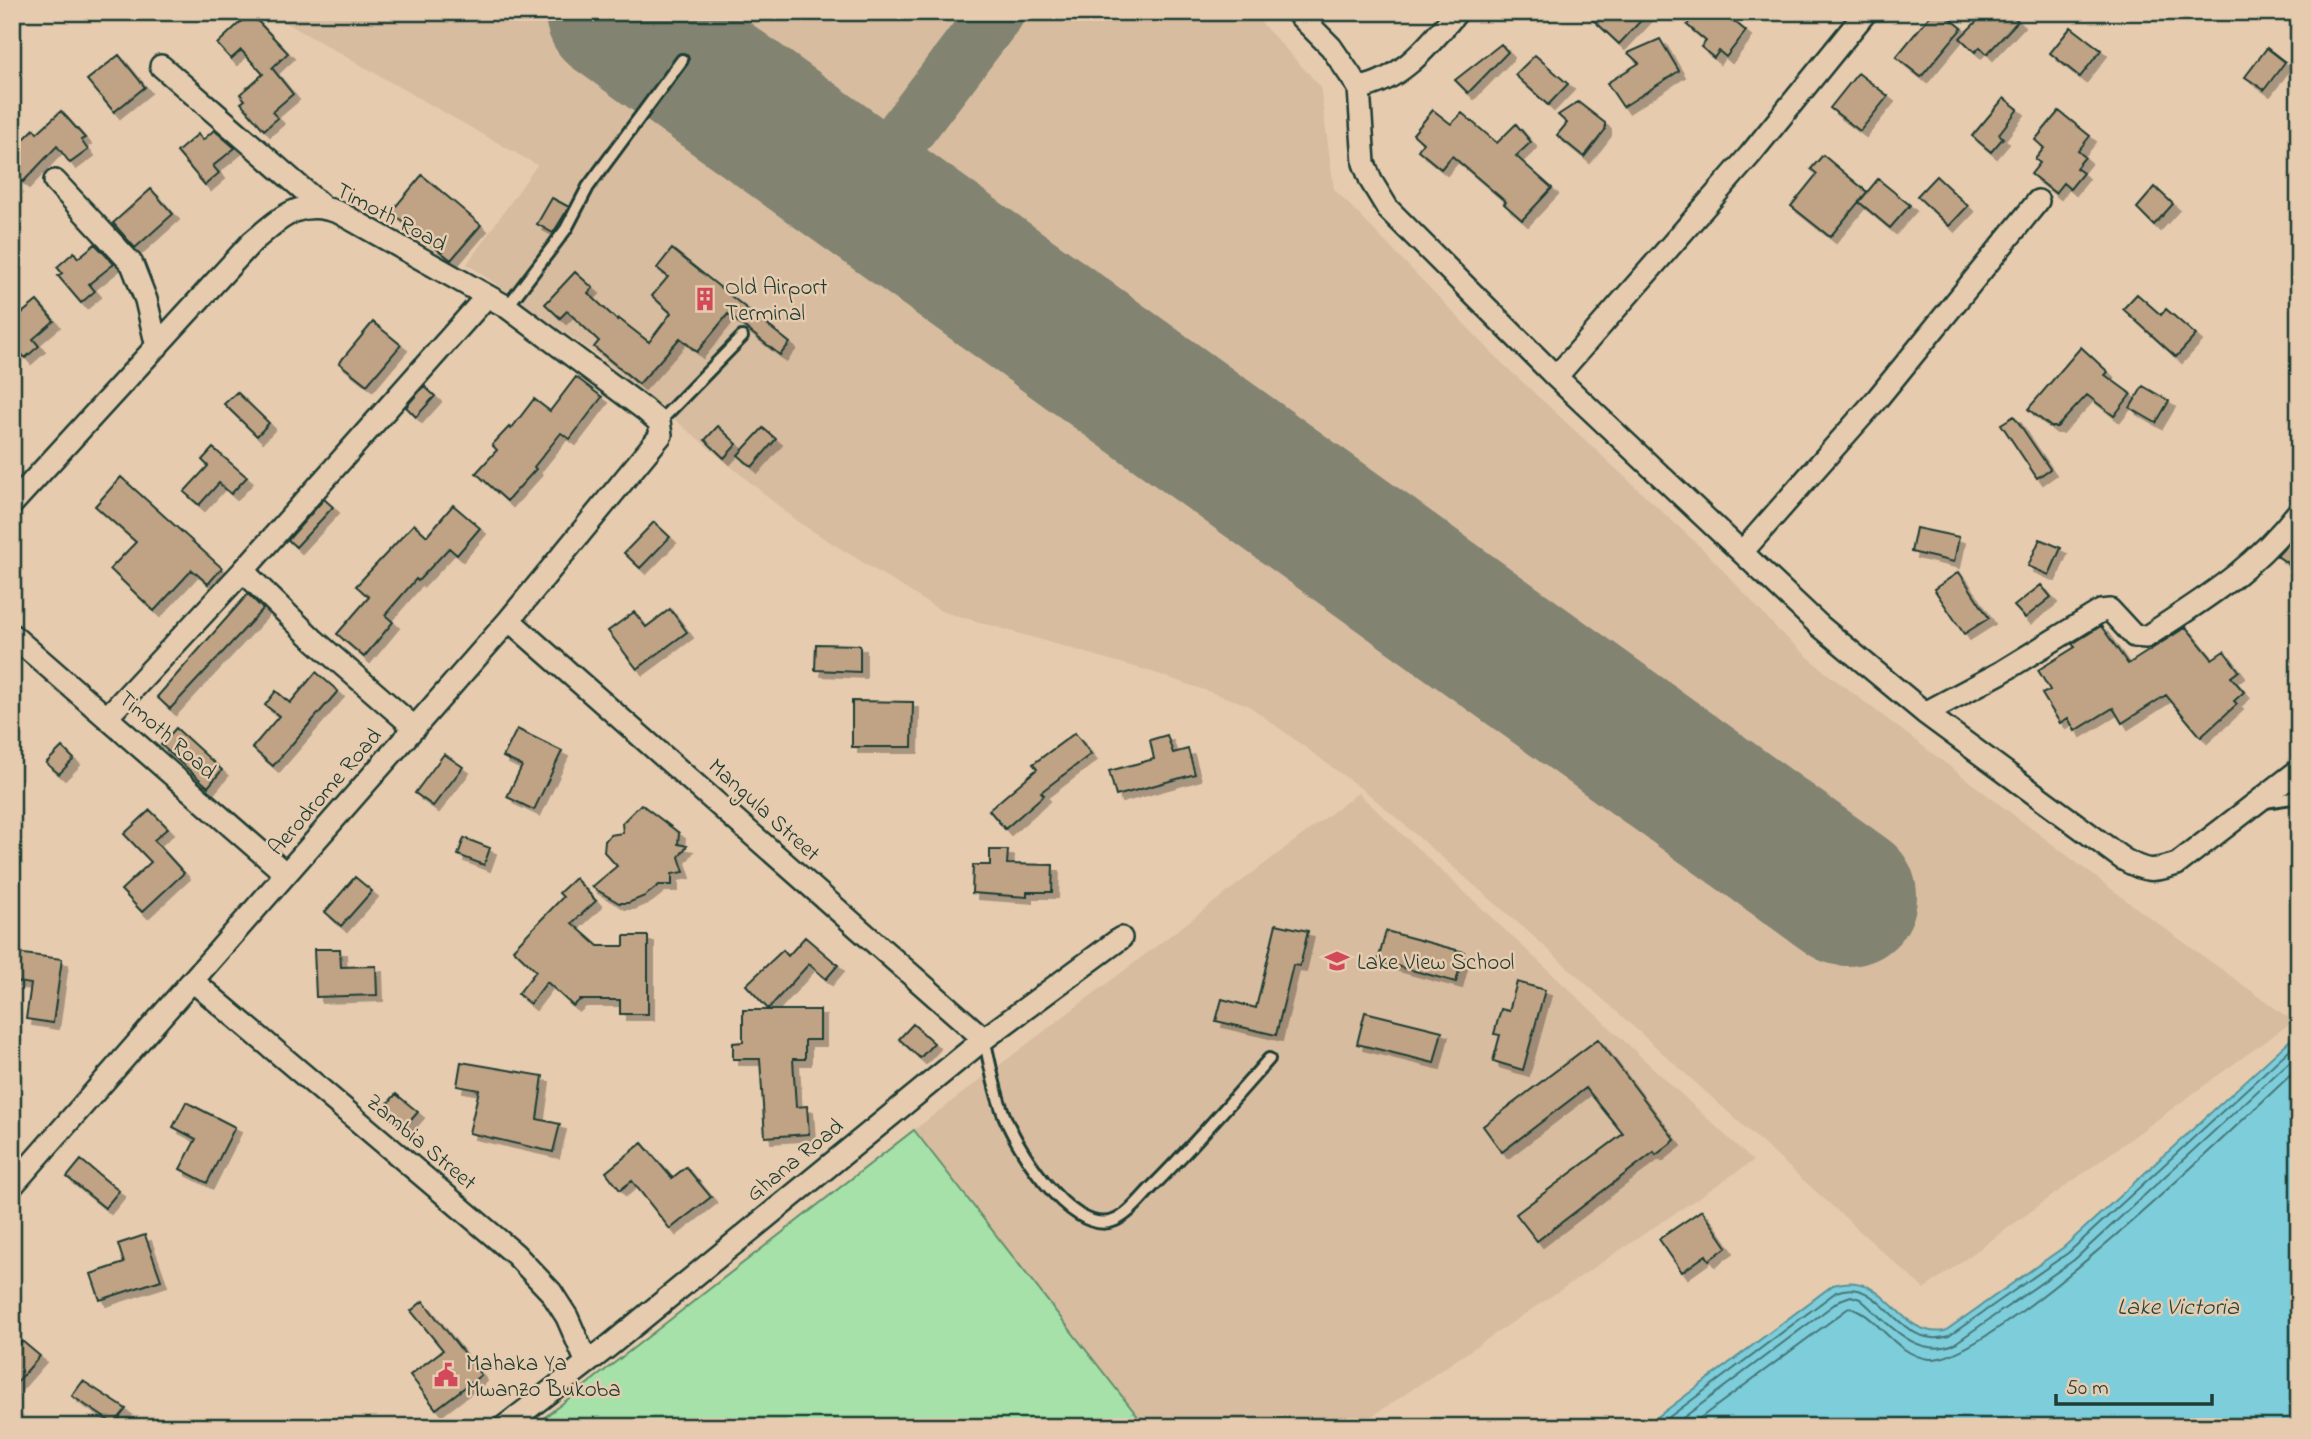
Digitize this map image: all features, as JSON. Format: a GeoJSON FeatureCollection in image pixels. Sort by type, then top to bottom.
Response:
{"type":"FeatureCollection","features":[{"type":"Feature","properties":{"kind":"street"},"geometry":{"type":"LineString","coordinates":[[1297,12],[1337,54],[1359,88],[1364,163],[1371,181],[1388,209],[1556,377],[1820,626],[1925,713],[2139,869],[2155,872],[2177,864],[2299,770]]}},
{"type":"Feature","properties":{"kind":"street"},"geometry":{"type":"LineString","coordinates":[[1359,88],[1379,85],[1406,66],[1457,12]]}},
{"type":"Feature","properties":{"kind":"street"},"geometry":{"type":"LineString","coordinates":[[1556,377],[1750,155],[1866,12]]}},
{"type":"Feature","properties":{"kind":"street"},"geometry":{"type":"LineString","coordinates":[[161,66],[322,206]]}},
{"type":"Feature","properties":{"kind":"street"},"geometry":{"type":"LineString","coordinates":[[55,181],[132,264],[146,300],[157,347]]}},
{"type":"Feature","properties":{"kind":"street"},"geometry":{"type":"LineString","coordinates":[[1742,552],[1877,398],[2038,201]]}},
{"type":"Feature","properties":{"kind":"street","name":"Timoth Road"},"geometry":{"type":"LineString","coordinates":[[12,504],[268,228],[299,208],[322,206],[507,307],[659,422]]}},
{"type":"Feature","properties":{"kind":"street"},"geometry":{"type":"LineString","coordinates":[[108,716],[243,571],[487,296]]}},
{"type":"Feature","properties":{"kind":"street","name":"Aerodrome Road"},"geometry":{"type":"LineString","coordinates":[[12,1186],[194,982],[509,620],[661,435],[659,422]]}},
{"type":"Feature","properties":{"kind":"street"},"geometry":{"type":"LineString","coordinates":[[1925,713],[2000,673],[2101,611],[2110,610],[2134,636],[2146,637],[2241,574],[2271,547],[2299,511]]}},
{"type":"Feature","properties":{"kind":"street"},"geometry":{"type":"LineString","coordinates":[[243,571],[314,640],[415,728]]}},
{"type":"Feature","properties":{"kind":"street","name":"Mangula Street"},"geometry":{"type":"LineString","coordinates":[[509,620],[984,1039]]}},
{"type":"Feature","properties":{"kind":"street","name":"Timoth Road"},"geometry":{"type":"LineString","coordinates":[[12,635],[286,874]]}},
{"type":"Feature","properties":{"kind":"street","name":"Ghana Road"},"geometry":{"type":"LineString","coordinates":[[504,1427],[587,1363],[984,1039],[1121,938]]}},
{"type":"Feature","properties":{"kind":"street","name":"Zambia Street"},"geometry":{"type":"LineString","coordinates":[[194,982],[515,1254],[551,1292],[567,1317],[587,1363]]}},
{"type":"Feature","properties":{"kind":"lane"},"geometry":{"type":"LineString","coordinates":[[507,307],[566,229],[588,187],[682,60]]}},
{"type":"Feature","properties":{"kind":"lane"},"geometry":{"type":"LineString","coordinates":[[659,422],[742,337]]}},
{"type":"Feature","properties":{"kind":"lane"},"geometry":{"type":"LineString","coordinates":[[2258,802],[2299,797]]}},
{"type":"Feature","properties":{"kind":"lane"},"geometry":{"type":"LineString","coordinates":[[984,1039],[1001,1109],[1031,1161],[1068,1208],[1084,1220],[1099,1223],[1114,1221],[1129,1210],[1187,1152],[1269,1059]]}},
{"type":"Feature","properties":{"kind":"shaded area"},"geometry":{"type":"Polygon","coordinates":[[[267,12],[1251,12],[1320,86],[1334,189],[1503,364],[1708,554],[1779,631],[1825,672],[2135,907],[2293,1021],[1924,1289],[1533,936],[1371,796],[1248,705],[1152,672],[941,611],[798,522],[597,355],[467,264],[537,165],[267,12]]]}},
{"type":"Feature","properties":{"kind":"shaded area","name":"Lake View School"},"geometry":{"type":"Polygon","coordinates":[[[1358,793],[1753,1161],[1356,1427],[1146,1427],[914,1130],[1358,793]]]}},
{"type":"Feature","properties":{"kind":"green space"},"geometry":{"type":"Polygon","coordinates":[[[914,1130],[1146,1427],[532,1427],[914,1130]]]}},
{"type":"Feature","properties":{"kind":"water","name":"Lake Victoria"},"geometry":{"type":"Polygon","coordinates":[[[2299,1032],[2299,1427],[1644,1427],[1833,1285],[1852,1282],[1867,1286],[1915,1325],[1928,1331],[1945,1331],[2064,1247],[2299,1032]]]}},
{"type":"Feature","properties":{"kind":"building"},"geometry":{"type":"Polygon","coordinates":[[[1585,12],[1649,12],[1619,44],[1585,12]]]}},
{"type":"Feature","properties":{"kind":"building"},"geometry":{"type":"Polygon","coordinates":[[[1697,12],[1723,12],[1746,31],[1726,57],[1719,51],[1714,58],[1701,47],[1706,41],[1687,25],[1697,12]]]}},
{"type":"Feature","properties":{"kind":"building"},"geometry":{"type":"Polygon","coordinates":[[[1933,12],[1942,12],[1962,28],[1921,77],[1896,57],[1933,12]]]}},
{"type":"Feature","properties":{"kind":"building"},"geometry":{"type":"Polygon","coordinates":[[[1986,12],[2009,12],[2018,21],[1987,54],[1980,47],[1975,52],[1960,38],[1986,12]]]}},
{"type":"Feature","properties":{"kind":"building"},"geometry":{"type":"Polygon","coordinates":[[[250,13],[288,53],[272,68],[293,94],[272,112],[278,118],[264,130],[241,103],[245,100],[240,94],[263,74],[241,50],[231,59],[217,44],[250,13]]]}},
{"type":"Feature","properties":{"kind":"building"},"geometry":{"type":"Polygon","coordinates":[[[2071,27],[2101,50],[2080,77],[2050,53],[2071,27]]]}},
{"type":"Feature","properties":{"kind":"building"},"geometry":{"type":"Polygon","coordinates":[[[1660,39],[1679,71],[1623,107],[1607,83],[1639,63],[1628,53],[1660,39]]]}},
{"type":"Feature","properties":{"kind":"building"},"geometry":{"type":"Polygon","coordinates":[[[1501,44],[1508,52],[1468,93],[1455,80],[1501,44]]]}},
{"type":"Feature","properties":{"kind":"building"},"geometry":{"type":"Polygon","coordinates":[[[2267,48],[2285,62],[2264,90],[2245,77],[2267,48]]]}},
{"type":"Feature","properties":{"kind":"building"},"geometry":{"type":"Polygon","coordinates":[[[119,55],[145,87],[114,112],[87,80],[119,55]]]}},
{"type":"Feature","properties":{"kind":"building"},"geometry":{"type":"Polygon","coordinates":[[[1535,55],[1568,84],[1548,105],[1515,75],[1535,55]]]}},
{"type":"Feature","properties":{"kind":"building"},"geometry":{"type":"Polygon","coordinates":[[[1858,73],[1888,96],[1860,131],[1830,108],[1858,73]]]}},
{"type":"Feature","properties":{"kind":"building"},"geometry":{"type":"Polygon","coordinates":[[[2004,98],[2018,109],[1999,134],[2003,138],[1991,152],[1972,136],[2004,98]]]}},
{"type":"Feature","properties":{"kind":"building"},"geometry":{"type":"Polygon","coordinates":[[[1578,102],[1605,123],[1605,130],[1584,157],[1557,135],[1567,123],[1558,115],[1578,102]]]}},
{"type":"Feature","properties":{"kind":"building"},"geometry":{"type":"Polygon","coordinates":[[[1433,110],[1451,124],[1462,113],[1497,143],[1516,124],[1531,142],[1516,156],[1552,188],[1522,220],[1504,204],[1506,202],[1452,156],[1441,169],[1418,150],[1423,143],[1413,134],[1433,110]]]}},
{"type":"Feature","properties":{"kind":"building"},"geometry":{"type":"Polygon","coordinates":[[[61,111],[85,138],[81,140],[88,150],[70,163],[57,146],[23,182],[12,172],[12,151],[34,129],[37,133],[61,111]]]}},
{"type":"Feature","properties":{"kind":"building"},"geometry":{"type":"Polygon","coordinates":[[[2059,111],[2090,136],[2078,151],[2085,157],[2076,168],[2083,173],[2070,189],[2063,183],[2055,193],[2031,174],[2040,163],[2035,159],[2044,148],[2035,140],[2059,111]]]}},
{"type":"Feature","properties":{"kind":"building"},"geometry":{"type":"Polygon","coordinates":[[[214,130],[235,148],[213,166],[219,173],[205,185],[177,152],[198,134],[203,140],[214,130]]]}},
{"type":"Feature","properties":{"kind":"building"},"geometry":{"type":"Polygon","coordinates":[[[1823,155],[1867,192],[1830,237],[1791,206],[1817,174],[1811,169],[1823,155]]]}},
{"type":"Feature","properties":{"kind":"building"},"geometry":{"type":"Polygon","coordinates":[[[422,175],[481,225],[451,260],[391,212],[422,175]]]}},
{"type":"Feature","properties":{"kind":"building"},"geometry":{"type":"Polygon","coordinates":[[[1936,176],[1968,206],[1949,226],[1917,196],[1936,176]]]}},
{"type":"Feature","properties":{"kind":"building"},"geometry":{"type":"Polygon","coordinates":[[[1878,179],[1910,205],[1890,228],[1859,202],[1878,179]]]}},
{"type":"Feature","properties":{"kind":"building"},"geometry":{"type":"Polygon","coordinates":[[[2155,187],[2173,204],[2154,225],[2137,208],[2155,187]]]}},
{"type":"Feature","properties":{"kind":"building"},"geometry":{"type":"Polygon","coordinates":[[[151,189],[173,214],[135,248],[113,223],[151,189]]]}},
{"type":"Feature","properties":{"kind":"building"},"geometry":{"type":"Polygon","coordinates":[[[552,198],[569,207],[553,233],[537,224],[552,198]]]}},
{"type":"Feature","properties":{"kind":"building"},"geometry":{"type":"Polygon","coordinates":[[[95,244],[114,264],[89,284],[95,291],[81,303],[58,276],[62,273],[57,267],[74,252],[78,258],[95,244]]]}},
{"type":"Feature","properties":{"kind":"building"},"geometry":{"type":"Polygon","coordinates":[[[672,249],[790,343],[780,355],[728,314],[697,352],[680,338],[639,384],[594,347],[599,341],[567,311],[560,318],[545,304],[575,272],[593,288],[588,293],[617,320],[618,318],[649,342],[671,313],[652,296],[668,277],[657,268],[672,249]]]}},
{"type":"Feature","properties":{"kind":"building"},"geometry":{"type":"Polygon","coordinates":[[[2137,294],[2161,315],[2166,309],[2196,335],[2176,357],[2123,309],[2137,294]]]}},
{"type":"Feature","properties":{"kind":"building"},"geometry":{"type":"Polygon","coordinates":[[[12,301],[22,313],[37,301],[54,321],[33,339],[39,346],[25,358],[12,343],[12,301]]]}},
{"type":"Feature","properties":{"kind":"building"},"geometry":{"type":"Polygon","coordinates":[[[373,322],[401,345],[367,385],[339,363],[373,322]]]}},
{"type":"Feature","properties":{"kind":"building"},"geometry":{"type":"Polygon","coordinates":[[[2081,347],[2108,372],[2105,375],[2131,394],[2114,416],[2087,395],[2057,427],[2051,427],[2028,409],[2081,347]]]}},
{"type":"Feature","properties":{"kind":"building"},"geometry":{"type":"Polygon","coordinates":[[[576,377],[602,397],[570,439],[561,433],[534,467],[536,469],[507,501],[476,473],[497,450],[492,445],[509,427],[511,429],[534,399],[550,411],[576,377]]]}},
{"type":"Feature","properties":{"kind":"building"},"geometry":{"type":"Polygon","coordinates":[[[424,386],[435,396],[416,417],[406,407],[424,386]]]}},
{"type":"Feature","properties":{"kind":"building"},"geometry":{"type":"Polygon","coordinates":[[[2143,386],[2169,401],[2156,423],[2130,408],[2143,386]]]}},
{"type":"Feature","properties":{"kind":"building"},"geometry":{"type":"Polygon","coordinates":[[[237,392],[269,423],[257,436],[224,404],[237,392]]]}},
{"type":"Feature","properties":{"kind":"building"},"geometry":{"type":"Polygon","coordinates":[[[2014,416],[2050,469],[2037,478],[2001,424],[2014,416]]]}},
{"type":"Feature","properties":{"kind":"building"},"geometry":{"type":"Polygon","coordinates":[[[718,426],[737,444],[724,458],[705,440],[718,426]]]}},
{"type":"Feature","properties":{"kind":"building"},"geometry":{"type":"Polygon","coordinates":[[[763,428],[776,439],[752,467],[738,455],[763,428]]]}},
{"type":"Feature","properties":{"kind":"building"},"geometry":{"type":"Polygon","coordinates":[[[213,448],[247,477],[231,494],[219,483],[199,505],[184,492],[208,466],[202,460],[213,448]]]}},
{"type":"Feature","properties":{"kind":"building"},"geometry":{"type":"Polygon","coordinates":[[[121,477],[222,568],[208,584],[192,570],[154,611],[110,569],[136,542],[95,506],[121,477]]]}},
{"type":"Feature","properties":{"kind":"building"},"geometry":{"type":"Polygon","coordinates":[[[324,499],[333,507],[296,547],[288,540],[324,499]]]}},
{"type":"Feature","properties":{"kind":"building"},"geometry":{"type":"Polygon","coordinates":[[[453,505],[480,528],[457,555],[449,548],[418,581],[416,579],[385,615],[393,622],[364,657],[337,634],[369,597],[356,586],[414,524],[427,536],[453,505]]]}},
{"type":"Feature","properties":{"kind":"building"},"geometry":{"type":"Polygon","coordinates":[[[654,522],[670,537],[640,568],[624,553],[654,522]]]}},
{"type":"Feature","properties":{"kind":"building"},"geometry":{"type":"Polygon","coordinates":[[[1916,528],[1959,537],[1954,562],[1911,552],[1916,528]]]}},
{"type":"Feature","properties":{"kind":"building"},"geometry":{"type":"Polygon","coordinates":[[[2040,539],[2061,548],[2049,575],[2028,566],[2040,539]]]}},
{"type":"Feature","properties":{"kind":"building"},"geometry":{"type":"Polygon","coordinates":[[[2290,542],[2299,548],[2299,571],[2277,556],[2290,542]]]}},
{"type":"Feature","properties":{"kind":"building"},"geometry":{"type":"Polygon","coordinates":[[[1959,572],[1989,618],[1964,634],[1934,589],[1959,572]]]}},
{"type":"Feature","properties":{"kind":"building"},"geometry":{"type":"Polygon","coordinates":[[[2041,585],[2051,597],[2025,618],[2014,606],[2041,585]]]}},
{"type":"Feature","properties":{"kind":"building"},"geometry":{"type":"Polygon","coordinates":[[[248,594],[263,609],[170,709],[157,697],[248,594]]]}},
{"type":"Feature","properties":{"kind":"building"},"geometry":{"type":"Polygon","coordinates":[[[670,609],[687,632],[637,669],[608,631],[634,612],[646,627],[670,609]]]}},
{"type":"Feature","properties":{"kind":"building"},"geometry":{"type":"Polygon","coordinates":[[[2101,626],[2128,664],[2186,627],[2212,659],[2224,651],[2239,671],[2231,677],[2244,692],[2234,701],[2237,704],[2201,737],[2166,695],[2122,723],[2113,708],[2075,731],[2068,718],[2060,723],[2042,694],[2050,690],[2038,670],[2075,647],[2072,644],[2101,626]]]}},
{"type":"Feature","properties":{"kind":"building"},"geometry":{"type":"Polygon","coordinates":[[[816,644],[860,645],[860,672],[815,670],[816,644]]]}},
{"type":"Feature","properties":{"kind":"building"},"geometry":{"type":"Polygon","coordinates":[[[316,672],[338,691],[273,766],[252,748],[279,716],[265,705],[276,691],[290,703],[316,672]]]}},
{"type":"Feature","properties":{"kind":"building"},"geometry":{"type":"Polygon","coordinates":[[[852,701],[913,702],[912,747],[852,747],[852,701]]]}},
{"type":"Feature","properties":{"kind":"building"},"geometry":{"type":"Polygon","coordinates":[[[176,728],[222,770],[208,787],[161,745],[176,728]]]}},
{"type":"Feature","properties":{"kind":"building"},"geometry":{"type":"Polygon","coordinates":[[[517,729],[562,751],[534,810],[507,797],[522,766],[503,757],[517,729]]]}},
{"type":"Feature","properties":{"kind":"building"},"geometry":{"type":"Polygon","coordinates":[[[1075,733],[1091,754],[1041,792],[1044,795],[1005,829],[989,810],[1037,769],[1033,764],[1075,733]]]}},
{"type":"Feature","properties":{"kind":"building"},"geometry":{"type":"Polygon","coordinates":[[[1167,735],[1173,753],[1188,749],[1195,774],[1116,796],[1109,771],[1154,759],[1150,740],[1167,735]]]}},
{"type":"Feature","properties":{"kind":"building"},"geometry":{"type":"Polygon","coordinates":[[[62,747],[74,759],[59,774],[46,763],[62,747]]]}},
{"type":"Feature","properties":{"kind":"building"},"geometry":{"type":"Polygon","coordinates":[[[444,754],[463,767],[433,806],[415,793],[444,754]]]}},
{"type":"Feature","properties":{"kind":"building"},"geometry":{"type":"Polygon","coordinates":[[[641,804],[679,833],[678,844],[687,846],[679,857],[684,872],[672,874],[672,885],[659,885],[645,896],[628,903],[619,903],[592,887],[617,866],[604,852],[605,841],[610,835],[623,833],[622,823],[641,804]]]}},
{"type":"Feature","properties":{"kind":"building"},"geometry":{"type":"Polygon","coordinates":[[[150,810],[168,828],[154,840],[184,873],[142,912],[121,890],[151,862],[124,834],[150,810]]]}},
{"type":"Feature","properties":{"kind":"building"},"geometry":{"type":"Polygon","coordinates":[[[464,838],[490,848],[484,865],[458,855],[464,838]]]}},
{"type":"Feature","properties":{"kind":"building"},"geometry":{"type":"Polygon","coordinates":[[[990,850],[1008,850],[1007,864],[1053,865],[1052,892],[1027,892],[1027,897],[972,893],[973,865],[990,865],[990,850]]]}},
{"type":"Feature","properties":{"kind":"building"},"geometry":{"type":"Polygon","coordinates":[[[355,877],[372,891],[341,926],[325,912],[355,877]]]}},
{"type":"Feature","properties":{"kind":"building"},"geometry":{"type":"Polygon","coordinates":[[[575,878],[596,901],[572,923],[598,946],[624,946],[624,936],[648,936],[648,1014],[620,1014],[620,1000],[580,1000],[573,1006],[547,982],[530,1004],[518,994],[536,971],[513,949],[563,897],[559,893],[575,878]]]}},
{"type":"Feature","properties":{"kind":"building"},"geometry":{"type":"Polygon","coordinates":[[[1276,924],[1308,931],[1300,966],[1293,965],[1276,1035],[1216,1021],[1222,999],[1256,1008],[1276,924]]]}},
{"type":"Feature","properties":{"kind":"building"},"geometry":{"type":"Polygon","coordinates":[[[1386,931],[1464,952],[1456,982],[1378,961],[1386,931]]]}},
{"type":"Feature","properties":{"kind":"building"},"geometry":{"type":"Polygon","coordinates":[[[805,937],[838,965],[826,979],[809,964],[768,1009],[746,985],[783,950],[788,956],[805,937]]]}},
{"type":"Feature","properties":{"kind":"building"},"geometry":{"type":"Polygon","coordinates":[[[314,949],[340,949],[341,967],[376,966],[377,995],[316,997],[314,949]]]}},
{"type":"Feature","properties":{"kind":"building"},"geometry":{"type":"Polygon","coordinates":[[[16,953],[62,959],[53,1023],[26,1019],[31,984],[12,981],[16,953]]]}},
{"type":"Feature","properties":{"kind":"building"},"geometry":{"type":"Polygon","coordinates":[[[1517,982],[1545,990],[1523,1070],[1493,1061],[1500,1035],[1494,1034],[1501,1009],[1509,1011],[1517,982]]]}},
{"type":"Feature","properties":{"kind":"building"},"geometry":{"type":"Polygon","coordinates":[[[743,1010],[820,1010],[820,1040],[805,1040],[805,1059],[793,1059],[796,1107],[807,1106],[809,1134],[765,1137],[760,1059],[733,1059],[733,1043],[743,1042],[743,1010]]]}},
{"type":"Feature","properties":{"kind":"building"},"geometry":{"type":"Polygon","coordinates":[[[1365,1012],[1442,1031],[1434,1063],[1357,1044],[1365,1012]]]}},
{"type":"Feature","properties":{"kind":"building"},"geometry":{"type":"Polygon","coordinates":[[[913,1024],[934,1043],[920,1058],[899,1039],[913,1024]]]}},
{"type":"Feature","properties":{"kind":"building"},"geometry":{"type":"Polygon","coordinates":[[[1598,1039],[1675,1140],[1656,1155],[1654,1152],[1537,1241],[1516,1214],[1623,1134],[1586,1088],[1502,1152],[1483,1126],[1598,1039]]]}},
{"type":"Feature","properties":{"kind":"building"},"geometry":{"type":"Polygon","coordinates":[[[461,1062],[543,1076],[537,1119],[560,1124],[553,1152],[469,1133],[479,1090],[457,1086],[461,1062]]]}},
{"type":"Feature","properties":{"kind":"building"},"geometry":{"type":"Polygon","coordinates":[[[396,1094],[418,1112],[404,1128],[382,1110],[396,1094]]]}},
{"type":"Feature","properties":{"kind":"building"},"geometry":{"type":"Polygon","coordinates":[[[186,1102],[235,1127],[207,1183],[180,1169],[196,1139],[173,1127],[186,1102]]]}},
{"type":"Feature","properties":{"kind":"building"},"geometry":{"type":"Polygon","coordinates":[[[642,1143],[672,1178],[686,1167],[711,1197],[670,1229],[632,1181],[620,1190],[606,1172],[642,1143]]]}},
{"type":"Feature","properties":{"kind":"building"},"geometry":{"type":"Polygon","coordinates":[[[81,1160],[119,1191],[105,1208],[67,1177],[81,1160]]]}},
{"type":"Feature","properties":{"kind":"building"},"geometry":{"type":"Polygon","coordinates":[[[1702,1210],[1727,1247],[1709,1260],[1706,1255],[1682,1272],[1659,1239],[1702,1210]]]}},
{"type":"Feature","properties":{"kind":"building"},"geometry":{"type":"Polygon","coordinates":[[[145,1235],[161,1280],[100,1300],[91,1274],[124,1263],[118,1244],[145,1235]]]}},
{"type":"Feature","properties":{"kind":"building","name":"Mahaka Ya Mwanzo Bukoba"},"geometry":{"type":"Polygon","coordinates":[[[423,1301],[481,1375],[436,1409],[410,1375],[443,1350],[411,1311],[423,1301]]]}},
{"type":"Feature","properties":{"kind":"building"},"geometry":{"type":"Polygon","coordinates":[[[22,1341],[40,1356],[12,1388],[12,1352],[22,1341]]]}},
{"type":"Feature","properties":{"kind":"building"},"geometry":{"type":"Polygon","coordinates":[[[83,1381],[126,1409],[114,1424],[72,1396],[83,1381]]]}},
{"type":"Feature","properties":{"kind":"taxiway"},"geometry":{"type":"LineString","coordinates":[[885,159],[997,12]]}},
{"type":"Feature","properties":{"kind":"runway"},"geometry":{"type":"LineString","coordinates":[[615,12],[1847,896]]}},
{"type":"Feature","properties":{"kind":"place","name":"Old Airport Terminal"},"geometry":{"type":"Point","coordinates":[705,299]}},
{"type":"Feature","properties":{"kind":"place","name":"Lake View School"},"geometry":{"type":"Point","coordinates":[1337,961]}},
{"type":"Feature","properties":{"kind":"place","name":"Mahaka Ya Mwanzo Bukoba"},"geometry":{"type":"Point","coordinates":[446,1375]}}]}
